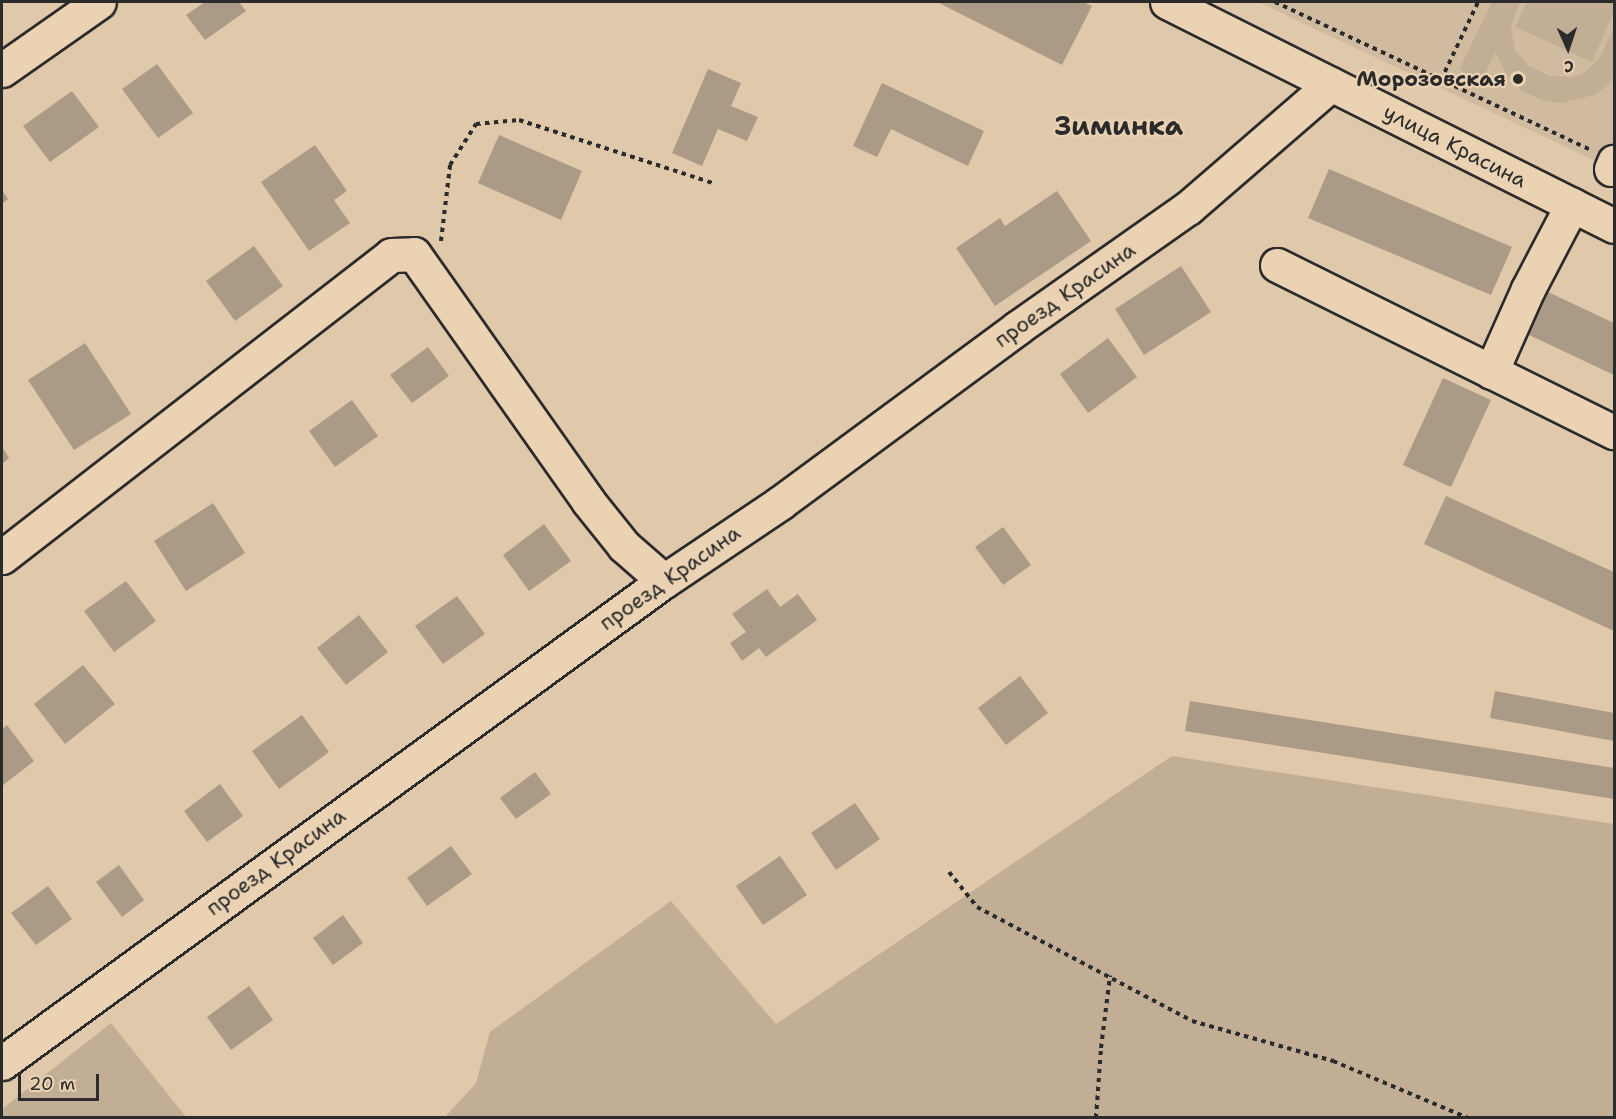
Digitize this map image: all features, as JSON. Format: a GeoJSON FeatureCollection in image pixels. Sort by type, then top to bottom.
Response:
{"type":"FeatureCollection","features":[{"type":"Feature","properties":{"kind":"street"},"geometry":{"type":"LineString","coordinates":[[2,70],[99,2]]}},
{"type":"Feature","properties":{"kind":"street","name":"улица Красина"},"geometry":{"type":"LineString","coordinates":[[1167,2],[1614,225]]}},
{"type":"Feature","properties":{"kind":"street","name":"проезд Красина"},"geometry":{"type":"LineString","coordinates":[[2,1063],[664,581],[780,503],[1017,328],[1188,208],[1331,84]]}},
{"type":"Feature","properties":{"kind":"street"},"geometry":{"type":"LineString","coordinates":[[1491,372],[1528,290],[1572,205]]}},
{"type":"Feature","properties":{"kind":"street"},"geometry":{"type":"LineString","coordinates":[[2,557],[391,255],[414,254],[588,501],[624,546],[664,581]]}},
{"type":"Feature","properties":{"kind":"street"},"geometry":{"type":"LineString","coordinates":[[1277,265],[1614,432]]}},
{"type":"Feature","properties":{"kind":"path"},"geometry":{"type":"LineString","coordinates":[[1275,2],[1608,161]]}},
{"type":"Feature","properties":{"kind":"path"},"geometry":{"type":"LineString","coordinates":[[1441,80],[1478,2]]}},
{"type":"Feature","properties":{"kind":"path"},"geometry":{"type":"LineString","coordinates":[[414,254],[441,240],[450,165],[476,124],[519,120],[712,183]]}},
{"type":"Feature","properties":{"kind":"path"},"geometry":{"type":"LineString","coordinates":[[949,872],[977,907],[1192,1020],[1333,1061],[1468,1118]]}},
{"type":"Feature","properties":{"kind":"path"},"geometry":{"type":"LineString","coordinates":[[1096,1118],[1101,1048],[1110,976]]}},
{"type":"Feature","properties":{"kind":"shaded area","name":"Морозовская"},"geometry":{"type":"Polygon","coordinates":[[[1258,2],[1614,2],[1614,170],[1587,157],[1258,2]]]}},
{"type":"Feature","properties":{"kind":"shaded area"},"geometry":{"type":"Polygon","coordinates":[[[1492,2],[1520,2],[1511,26],[1515,50],[1528,65],[1549,76],[1572,77],[1584,73],[1599,59],[1614,27],[1614,76],[1607,86],[1594,95],[1561,103],[1542,100],[1522,91],[1508,77],[1495,52],[1482,81],[1459,70],[1492,2]]]}},
{"type":"Feature","properties":{"kind":"shaded area"},"geometry":{"type":"Polygon","coordinates":[[[1527,2],[1614,2],[1614,12],[1592,62],[1515,27],[1527,2]]]}},
{"type":"Feature","properties":{"kind":"shaded area"},"geometry":{"type":"Polygon","coordinates":[[[1172,756],[1614,824],[1614,1117],[445,1117],[476,1083],[490,1032],[671,901],[776,1024],[1172,756]]]}},
{"type":"Feature","properties":{"kind":"shaded area"},"geometry":{"type":"Polygon","coordinates":[[[111,1023],[186,1117],[2,1117],[2,1109],[111,1023]]]}},
{"type":"Feature","properties":{"kind":"building"},"geometry":{"type":"Polygon","coordinates":[[[205,2],[239,2],[246,11],[205,40],[186,15],[205,2]]]}},
{"type":"Feature","properties":{"kind":"building"},"geometry":{"type":"Polygon","coordinates":[[[937,2],[1083,2],[1092,6],[1062,65],[937,2]]]}},
{"type":"Feature","properties":{"kind":"building"},"geometry":{"type":"Polygon","coordinates":[[[157,64],[193,113],[158,138],[122,89],[157,64]]]}},
{"type":"Feature","properties":{"kind":"building"},"geometry":{"type":"Polygon","coordinates":[[[708,69],[741,83],[731,106],[758,117],[747,141],[718,129],[702,166],[672,153],[708,69]]]}},
{"type":"Feature","properties":{"kind":"building"},"geometry":{"type":"Polygon","coordinates":[[[882,83],[984,131],[968,166],[891,129],[877,157],[853,146],[882,83]]]}},
{"type":"Feature","properties":{"kind":"building"},"geometry":{"type":"Polygon","coordinates":[[[72,91],[99,127],[50,162],[23,126],[72,91]]]}},
{"type":"Feature","properties":{"kind":"building"},"geometry":{"type":"Polygon","coordinates":[[[499,135],[582,171],[561,220],[478,183],[499,135]]]}},
{"type":"Feature","properties":{"kind":"building"},"geometry":{"type":"Polygon","coordinates":[[[315,145],[347,191],[334,200],[350,223],[309,251],[261,182],[315,145]]]}},
{"type":"Feature","properties":{"kind":"building"},"geometry":{"type":"Polygon","coordinates":[[[1329,169],[1512,247],[1491,295],[1308,218],[1329,169]]]}},
{"type":"Feature","properties":{"kind":"building"},"geometry":{"type":"Polygon","coordinates":[[[2,190],[8,199],[2,204],[2,190]]]}},
{"type":"Feature","properties":{"kind":"building"},"geometry":{"type":"Polygon","coordinates":[[[1057,191],[1091,241],[995,306],[956,248],[1000,218],[1005,226],[1057,191]]]}},
{"type":"Feature","properties":{"kind":"building"},"geometry":{"type":"Polygon","coordinates":[[[254,246],[283,286],[235,321],[206,281],[254,246]]]}},
{"type":"Feature","properties":{"kind":"building"},"geometry":{"type":"Polygon","coordinates":[[[1181,266],[1211,312],[1144,355],[1115,309],[1181,266]]]}},
{"type":"Feature","properties":{"kind":"building"},"geometry":{"type":"Polygon","coordinates":[[[1548,292],[1614,323],[1614,375],[1527,334],[1548,292]]]}},
{"type":"Feature","properties":{"kind":"building"},"geometry":{"type":"Polygon","coordinates":[[[1108,338],[1137,377],[1088,413],[1060,374],[1108,338]]]}},
{"type":"Feature","properties":{"kind":"building"},"geometry":{"type":"Polygon","coordinates":[[[85,343],[131,414],[74,450],[28,380],[85,343]]]}},
{"type":"Feature","properties":{"kind":"building"},"geometry":{"type":"Polygon","coordinates":[[[428,347],[449,376],[412,403],[390,375],[428,347]]]}},
{"type":"Feature","properties":{"kind":"building"},"geometry":{"type":"Polygon","coordinates":[[[1443,378],[1491,400],[1451,487],[1403,465],[1443,378]]]}},
{"type":"Feature","properties":{"kind":"building"},"geometry":{"type":"Polygon","coordinates":[[[352,400],[378,436],[335,467],[309,431],[352,400]]]}},
{"type":"Feature","properties":{"kind":"building"},"geometry":{"type":"Polygon","coordinates":[[[2,447],[9,458],[2,464],[2,447]]]}},
{"type":"Feature","properties":{"kind":"building"},"geometry":{"type":"Polygon","coordinates":[[[1446,496],[1614,572],[1614,631],[1424,544],[1446,496]]]}},
{"type":"Feature","properties":{"kind":"building"},"geometry":{"type":"Polygon","coordinates":[[[213,503],[245,553],[186,591],[154,541],[213,503]]]}},
{"type":"Feature","properties":{"kind":"building"},"geometry":{"type":"Polygon","coordinates":[[[544,524],[571,561],[529,591],[503,555],[544,524]]]}},
{"type":"Feature","properties":{"kind":"building"},"geometry":{"type":"Polygon","coordinates":[[[1003,527],[1031,565],[1003,585],[975,547],[1003,527]]]}},
{"type":"Feature","properties":{"kind":"building"},"geometry":{"type":"Polygon","coordinates":[[[126,581],[156,621],[114,652],[84,611],[126,581]]]}},
{"type":"Feature","properties":{"kind":"building"},"geometry":{"type":"Polygon","coordinates":[[[767,589],[780,607],[798,594],[817,620],[766,657],[759,648],[742,661],[730,643],[746,632],[732,614],[767,589]]]}},
{"type":"Feature","properties":{"kind":"building"},"geometry":{"type":"Polygon","coordinates":[[[457,596],[485,634],[443,664],[415,626],[457,596]]]}},
{"type":"Feature","properties":{"kind":"building"},"geometry":{"type":"Polygon","coordinates":[[[359,615],[388,652],[346,685],[317,648],[359,615]]]}},
{"type":"Feature","properties":{"kind":"building"},"geometry":{"type":"Polygon","coordinates":[[[83,665],[115,704],[65,744],[34,704],[83,665]]]}},
{"type":"Feature","properties":{"kind":"building"},"geometry":{"type":"Polygon","coordinates":[[[1020,676],[1048,713],[1006,745],[978,708],[1020,676]]]}},
{"type":"Feature","properties":{"kind":"building"},"geometry":{"type":"Polygon","coordinates":[[[1495,691],[1614,713],[1614,741],[1490,718],[1495,691]]]}},
{"type":"Feature","properties":{"kind":"building"},"geometry":{"type":"Polygon","coordinates":[[[1190,701],[1614,768],[1614,799],[1185,731],[1190,701]]]}},
{"type":"Feature","properties":{"kind":"building"},"geometry":{"type":"Polygon","coordinates":[[[302,715],[329,752],[279,789],[252,751],[302,715]]]}},
{"type":"Feature","properties":{"kind":"building"},"geometry":{"type":"Polygon","coordinates":[[[7,725],[34,761],[2,786],[2,729],[7,725]]]}},
{"type":"Feature","properties":{"kind":"building"},"geometry":{"type":"Polygon","coordinates":[[[535,772],[551,794],[516,819],[500,798],[535,772]]]}},
{"type":"Feature","properties":{"kind":"building"},"geometry":{"type":"Polygon","coordinates":[[[220,784],[243,816],[207,842],[184,811],[220,784]]]}},
{"type":"Feature","properties":{"kind":"building"},"geometry":{"type":"Polygon","coordinates":[[[855,803],[880,839],[836,870],[811,833],[855,803]]]}},
{"type":"Feature","properties":{"kind":"building"},"geometry":{"type":"Polygon","coordinates":[[[451,846],[472,874],[427,906],[407,878],[451,846]]]}},
{"type":"Feature","properties":{"kind":"building"},"geometry":{"type":"Polygon","coordinates":[[[780,856],[807,895],[763,925],[736,886],[780,856]]]}},
{"type":"Feature","properties":{"kind":"building"},"geometry":{"type":"Polygon","coordinates":[[[119,865],[144,900],[122,917],[96,882],[119,865]]]}},
{"type":"Feature","properties":{"kind":"building"},"geometry":{"type":"Polygon","coordinates":[[[48,886],[72,919],[36,945],[11,913],[48,886]]]}},
{"type":"Feature","properties":{"kind":"building"},"geometry":{"type":"Polygon","coordinates":[[[343,915],[363,943],[333,965],[313,938],[343,915]]]}},
{"type":"Feature","properties":{"kind":"building"},"geometry":{"type":"Polygon","coordinates":[[[249,986],[273,1020],[231,1050],[207,1017],[249,986]]]}},
{"type":"Feature","properties":{"kind":"place","name":"Морозовская"},"geometry":{"type":"Point","coordinates":[1518,79]}},
{"type":"Feature","properties":{"kind":"district","name":"Зиминка"},"geometry":{"type":"Point","coordinates":[1119,126]}}]}
